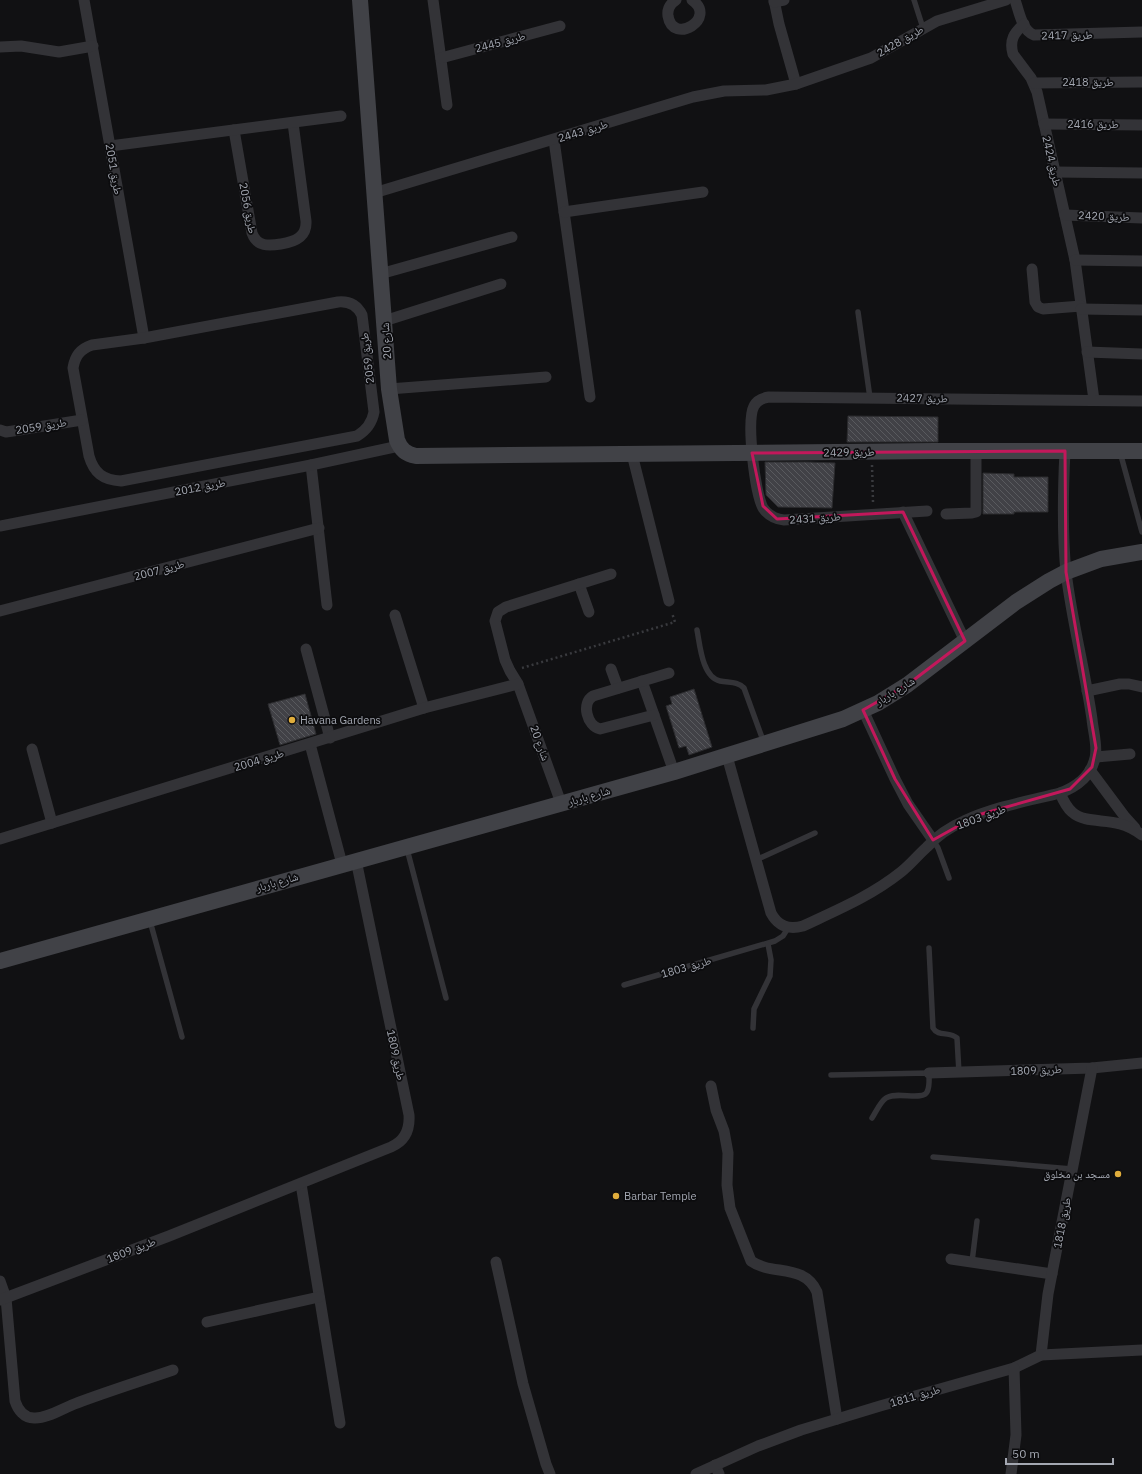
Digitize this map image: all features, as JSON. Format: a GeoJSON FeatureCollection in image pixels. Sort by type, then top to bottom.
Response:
{"type":"FeatureCollection","features":[{"type":"Feature","properties":{"kind":"street","name":"طريق 2051"},"geometry":{"type":"LineString","coordinates":[[84,0],[144,338]]}},
{"type":"Feature","properties":{"kind":"street","name":"شارع 20"},"geometry":{"type":"LineString","coordinates":[[360,0],[389,389],[399,446]]}},
{"type":"Feature","properties":{"kind":"street"},"geometry":{"type":"LineString","coordinates":[[433,0],[447,105]]}},
{"type":"Feature","properties":{"kind":"street"},"geometry":{"type":"LineString","coordinates":[[676,0],[670,5],[668,10],[669,19],[676,27],[686,29],[695,25],[700,15],[697,5],[692,0]]}},
{"type":"Feature","properties":{"kind":"street","name":"طريق 2428"},"geometry":{"type":"LineString","coordinates":[[796,84],[871,58],[898,44],[922,28],[937,21],[1006,0]]}},
{"type":"Feature","properties":{"kind":"street","name":"طريق 2417"},"geometry":{"type":"LineString","coordinates":[[1015,0],[1025,28],[1030,34],[1038,36],[1142,32]]}},
{"type":"Feature","properties":{"kind":"street"},"geometry":{"type":"LineString","coordinates":[[777,1],[796,84]]}},
{"type":"Feature","properties":{"kind":"street","name":"طريق 2424"},"geometry":{"type":"LineString","coordinates":[[1024,24],[1014,33],[1011,49],[1034,83],[1044,124],[1075,260],[1094,400]]}},
{"type":"Feature","properties":{"kind":"street","name":"طريق 2445"},"geometry":{"type":"LineString","coordinates":[[441,58],[560,26]]}},
{"type":"Feature","properties":{"kind":"street"},"geometry":{"type":"LineString","coordinates":[[0,47],[21,46],[59,52],[93,46]]}},
{"type":"Feature","properties":{"kind":"street","name":"طريق 2418"},"geometry":{"type":"LineString","coordinates":[[1034,83],[1142,82]]}},
{"type":"Feature","properties":{"kind":"street","name":"طريق 2443"},"geometry":{"type":"LineString","coordinates":[[374,193],[703,94],[724,91],[766,90],[796,84]]}},
{"type":"Feature","properties":{"kind":"street"},"geometry":{"type":"LineString","coordinates":[[110,146],[341,116]]}},
{"type":"Feature","properties":{"kind":"street","name":"طريق 2056"},"geometry":{"type":"LineString","coordinates":[[234,130],[252,233],[257,241],[264,246],[269,246],[294,242],[301,237],[305,230],[306,221],[293,123]]}},
{"type":"Feature","properties":{"kind":"street","name":"طريق 2416"},"geometry":{"type":"LineString","coordinates":[[1044,124],[1142,125]]}},
{"type":"Feature","properties":{"kind":"street"},"geometry":{"type":"LineString","coordinates":[[554,140],[590,396]]}},
{"type":"Feature","properties":{"kind":"street"},"geometry":{"type":"LineString","coordinates":[[1055,172],[1142,173]]}},
{"type":"Feature","properties":{"kind":"street"},"geometry":{"type":"LineString","coordinates":[[564,212],[703,192]]}},
{"type":"Feature","properties":{"kind":"street","name":"طريق 2420"},"geometry":{"type":"LineString","coordinates":[[1065,215],[1142,218]]}},
{"type":"Feature","properties":{"kind":"street"},"geometry":{"type":"LineString","coordinates":[[380,274],[512,236]]}},
{"type":"Feature","properties":{"kind":"street"},"geometry":{"type":"LineString","coordinates":[[1075,260],[1142,261]]}},
{"type":"Feature","properties":{"kind":"street"},"geometry":{"type":"LineString","coordinates":[[1032,269],[1034,302],[1038,307],[1043,309],[1081,307],[1142,310]]}},
{"type":"Feature","properties":{"kind":"street"},"geometry":{"type":"LineString","coordinates":[[384,321],[501,284]]}},
{"type":"Feature","properties":{"kind":"street","name":"طريق 2059"},"geometry":{"type":"LineString","coordinates":[[338,302],[352,304],[360,311],[363,320],[374,412],[373,418],[367,429],[357,436],[121,481],[112,481],[104,478],[97,472],[92,464],[72,368],[78,353],[92,345],[144,338],[338,302]]}},
{"type":"Feature","properties":{"kind":"street"},"geometry":{"type":"LineString","coordinates":[[1087,352],[1142,354]]}},
{"type":"Feature","properties":{"kind":"street"},"geometry":{"type":"LineString","coordinates":[[389,389],[546,377]]}},
{"type":"Feature","properties":{"kind":"street","name":"طريق 2427"},"geometry":{"type":"LineString","coordinates":[[752,453],[753,406],[760,400],[768,397],[1142,401]]}},
{"type":"Feature","properties":{"kind":"street","name":"طريق 2059"},"geometry":{"type":"LineString","coordinates":[[0,430],[6,432],[82,420]]}},
{"type":"Feature","properties":{"kind":"street"},"geometry":{"type":"LineString","coordinates":[[399,446],[410,455],[416,456],[632,454],[669,601]]}},
{"type":"Feature","properties":{"kind":"street","name":"طريق 2012"},"geometry":{"type":"LineString","coordinates":[[0,526],[311,465],[399,446]]}},
{"type":"Feature","properties":{"kind":"street"},"geometry":{"type":"LineString","coordinates":[[946,514],[976,512],[976,451]]}},
{"type":"Feature","properties":{"kind":"street"},"geometry":{"type":"LineString","coordinates":[[1065,451],[1063,494],[1066,572]]}},
{"type":"Feature","properties":{"kind":"street","name":"طريق 2429"},"geometry":{"type":"LineString","coordinates":[[632,454],[1142,451]]}},
{"type":"Feature","properties":{"kind":"street","name":"طريق 2431"},"geometry":{"type":"LineString","coordinates":[[752,453],[760,500],[766,512],[771,516],[784,520],[927,511]]}},
{"type":"Feature","properties":{"kind":"street"},"geometry":{"type":"LineString","coordinates":[[311,465],[328,605]]}},
{"type":"Feature","properties":{"kind":"street"},"geometry":{"type":"LineString","coordinates":[[903,512],[965,641]]}},
{"type":"Feature","properties":{"kind":"street","name":"طريق 2007"},"geometry":{"type":"LineString","coordinates":[[0,611],[318,528]]}},
{"type":"Feature","properties":{"kind":"street","name":"شارع باربار"},"geometry":{"type":"LineString","coordinates":[[0,960],[674,772],[830,723],[863,710],[907,684],[1032,591],[1066,572],[1101,559],[1142,552]]}},
{"type":"Feature","properties":{"kind":"street","name":"طريق 1803"},"geometry":{"type":"LineString","coordinates":[[788,928],[802,926],[851,904],[873,892],[901,872],[933,840],[951,828],[978,815],[1070,789],[1078,784],[1090,770],[1096,757],[1096,748],[1088,690],[1066,572]]}},
{"type":"Feature","properties":{"kind":"street"},"geometry":{"type":"LineString","coordinates":[[589,612],[579,584],[611,574]]}},
{"type":"Feature","properties":{"kind":"street","name":"شارع 20"},"geometry":{"type":"LineString","coordinates":[[561,803],[518,684],[510,672],[505,660],[496,626],[496,616],[498,612],[506,607],[579,584]]}},
{"type":"Feature","properties":{"kind":"street"},"geometry":{"type":"LineString","coordinates":[[395,615],[424,708]]}},
{"type":"Feature","properties":{"kind":"street"},"geometry":{"type":"LineString","coordinates":[[306,649],[330,738]]}},
{"type":"Feature","properties":{"kind":"street"},"geometry":{"type":"LineString","coordinates":[[612,669],[618,688]]}},
{"type":"Feature","properties":{"kind":"street"},"geometry":{"type":"LineString","coordinates":[[654,715],[604,729],[596,728],[591,723],[586,708],[588,699],[593,696],[669,673]]}},
{"type":"Feature","properties":{"kind":"street"},"geometry":{"type":"LineString","coordinates":[[642,681],[674,772]]}},
{"type":"Feature","properties":{"kind":"street","name":"طريق 2004"},"geometry":{"type":"LineString","coordinates":[[0,839],[424,708],[518,684]]}},
{"type":"Feature","properties":{"kind":"street"},"geometry":{"type":"LineString","coordinates":[[1088,690],[1120,684],[1129,684],[1142,687]]}},
{"type":"Feature","properties":{"kind":"street"},"geometry":{"type":"LineString","coordinates":[[863,710],[894,779],[908,804],[933,840]]}},
{"type":"Feature","properties":{"kind":"street","name":"طريق 1809"},"geometry":{"type":"LineString","coordinates":[[3,1299],[301,1184],[396,1145],[405,1137],[409,1126],[408,1115],[349,862],[310,744]]}},
{"type":"Feature","properties":{"kind":"street"},"geometry":{"type":"LineString","coordinates":[[32,749],[52,823]]}},
{"type":"Feature","properties":{"kind":"street"},"geometry":{"type":"LineString","coordinates":[[1096,757],[1130,754]]}},
{"type":"Feature","properties":{"kind":"street"},"geometry":{"type":"LineString","coordinates":[[727,756],[771,913],[780,925],[788,928]]}},
{"type":"Feature","properties":{"kind":"street"},"geometry":{"type":"LineString","coordinates":[[1090,770],[1125,817],[1142,834]]}},
{"type":"Feature","properties":{"kind":"street"},"geometry":{"type":"LineString","coordinates":[[1060,793],[1070,811],[1076,816],[1120,824],[1142,834]]}},
{"type":"Feature","properties":{"kind":"street","name":"طريق 1809"},"geometry":{"type":"LineString","coordinates":[[929,1073],[1092,1068],[1142,1063]]}},
{"type":"Feature","properties":{"kind":"street","name":"طريق 1818"},"geometry":{"type":"LineString","coordinates":[[1041,1355],[1045,1314],[1052,1274],[1092,1068]]}},
{"type":"Feature","properties":{"kind":"street"},"geometry":{"type":"LineString","coordinates":[[711,1086],[716,1110],[724,1132],[730,1208],[751,1261],[758,1266],[788,1271],[800,1275],[808,1279],[814,1285],[817,1292],[837,1419]]}},
{"type":"Feature","properties":{"kind":"street"},"geometry":{"type":"LineString","coordinates":[[301,1184],[340,1423]]}},
{"type":"Feature","properties":{"kind":"street"},"geometry":{"type":"LineString","coordinates":[[951,1260],[1052,1274]]}},
{"type":"Feature","properties":{"kind":"street"},"geometry":{"type":"LineString","coordinates":[[496,1262],[524,1384],[550,1474]]}},
{"type":"Feature","properties":{"kind":"street"},"geometry":{"type":"LineString","coordinates":[[0,1280],[15,1401],[20,1411],[29,1417],[34,1418],[45,1416],[76,1403],[173,1370]]}},
{"type":"Feature","properties":{"kind":"street"},"geometry":{"type":"LineString","coordinates":[[207,1322],[319,1297]]}},
{"type":"Feature","properties":{"kind":"street","name":"طريق 1811"},"geometry":{"type":"LineString","coordinates":[[696,1474],[717,1469],[758,1446],[801,1430],[1014,1368],[1041,1355],[1142,1350]]}},
{"type":"Feature","properties":{"kind":"street"},"geometry":{"type":"LineString","coordinates":[[1011,1474],[1016,1435],[1014,1368]]}},
{"type":"Feature","properties":{"kind":"lane"},"geometry":{"type":"LineString","coordinates":[[914,0],[922,28]]}},
{"type":"Feature","properties":{"kind":"lane"},"geometry":{"type":"LineString","coordinates":[[858,312],[870,398]]}},
{"type":"Feature","properties":{"kind":"lane"},"geometry":{"type":"LineString","coordinates":[[1120,451],[1142,532]]}},
{"type":"Feature","properties":{"kind":"lane"},"geometry":{"type":"LineString","coordinates":[[697,630],[706,670],[710,676],[717,680],[737,683],[744,688],[764,744]]}},
{"type":"Feature","properties":{"kind":"lane"},"geometry":{"type":"LineString","coordinates":[[756,860],[815,833]]}},
{"type":"Feature","properties":{"kind":"lane"},"geometry":{"type":"LineString","coordinates":[[933,840],[938,848],[950,878]]}},
{"type":"Feature","properties":{"kind":"lane"},"geometry":{"type":"LineString","coordinates":[[407,846],[446,998]]}},
{"type":"Feature","properties":{"kind":"lane"},"geometry":{"type":"LineString","coordinates":[[149,918],[182,1037]]}},
{"type":"Feature","properties":{"kind":"lane","name":"طريق 1803"},"geometry":{"type":"LineString","coordinates":[[624,985],[768,944],[779,939],[788,928]]}},
{"type":"Feature","properties":{"kind":"lane"},"geometry":{"type":"LineString","coordinates":[[753,1028],[754,1009],[770,976],[771,960],[768,944]]}},
{"type":"Feature","properties":{"kind":"lane"},"geometry":{"type":"LineString","coordinates":[[929,948],[932,1028],[938,1033],[953,1035],[957,1038],[959,1072]]}},
{"type":"Feature","properties":{"kind":"lane"},"geometry":{"type":"LineString","coordinates":[[831,1075],[929,1073],[928,1090],[926,1094],[921,1096],[896,1095],[887,1097],[883,1100],[872,1118]]}},
{"type":"Feature","properties":{"kind":"lane"},"geometry":{"type":"LineString","coordinates":[[933,1157],[1072,1169]]}},
{"type":"Feature","properties":{"kind":"lane"},"geometry":{"type":"LineString","coordinates":[[972,1262],[977,1221]]}},
{"type":"Feature","properties":{"kind":"path"},"geometry":{"type":"LineString","coordinates":[[872,452],[873,515]]}},
{"type":"Feature","properties":{"kind":"path"},"geometry":{"type":"LineString","coordinates":[[510,672],[674,622],[669,601]]}},
{"type":"Feature","properties":{"kind":"highlighted area"},"geometry":{"type":"Polygon","coordinates":[[[1065,451],[1066,572],[1096,748],[1092,767],[1070,789],[978,815],[933,840],[895,779],[863,710],[907,685],[965,641],[903,512],[777,519],[763,506],[752,453],[1065,451]]]}},
{"type":"Feature","properties":{"kind":"building"},"geometry":{"type":"Polygon","coordinates":[[[848,416],[938,417],[938,442],[847,442],[848,416]]]}},
{"type":"Feature","properties":{"kind":"building"},"geometry":{"type":"Polygon","coordinates":[[[765,462],[835,463],[832,508],[778,507],[766,495],[765,462]]]}},
{"type":"Feature","properties":{"kind":"building"},"geometry":{"type":"Polygon","coordinates":[[[983,473],[1014,474],[1014,477],[1048,477],[1048,512],[983,514],[983,473]]]}},
{"type":"Feature","properties":{"kind":"building"},"geometry":{"type":"Polygon","coordinates":[[[694,689],[712,747],[689,755],[686,746],[679,748],[666,706],[672,704],[670,697],[694,689]]]}},
{"type":"Feature","properties":{"kind":"building","name":"Havana Gardens"},"geometry":{"type":"Polygon","coordinates":[[[305,694],[316,734],[280,745],[268,704],[305,694]]]}},
{"type":"Feature","properties":{"kind":"place","name":"Havana Gardens"},"geometry":{"type":"Point","coordinates":[292,720]}},
{"type":"Feature","properties":{"kind":"place","name":"مسجد بن مخلوق"},"geometry":{"type":"Point","coordinates":[1118,1174]}},
{"type":"Feature","properties":{"kind":"place","name":"Barbar Temple"},"geometry":{"type":"Point","coordinates":[616,1196]}}]}
